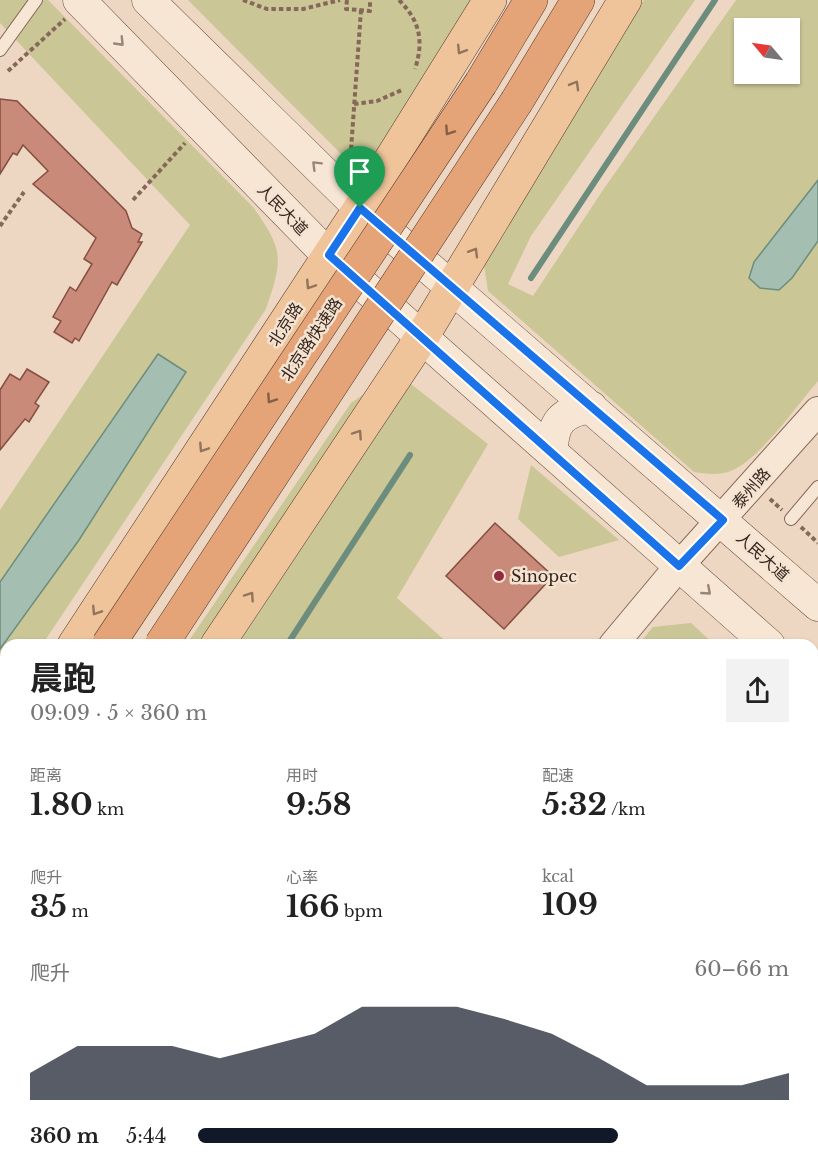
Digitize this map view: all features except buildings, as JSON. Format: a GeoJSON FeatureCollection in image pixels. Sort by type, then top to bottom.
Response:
{"type":"FeatureCollection","features":[{"type":"Feature","properties":{"kind":"highway","name":"北京路快速路"},"geometry":{"type":"LineString","coordinates":[[112,639],[475,92],[531,0]]}},
{"type":"Feature","properties":{"kind":"highway"},"geometry":{"type":"LineString","coordinates":[[166,639],[517,101],[578,0]]}},
{"type":"Feature","properties":{"kind":"main road","name":"人民大道"},"geometry":{"type":"LineString","coordinates":[[148,0],[360,208],[723,520],[818,605]]}},
{"type":"Feature","properties":{"kind":"main road","name":"北京路"},"geometry":{"type":"LineString","coordinates":[[78,639],[360,208],[490,0]]}},
{"type":"Feature","properties":{"kind":"main road"},"geometry":{"type":"LineString","coordinates":[[221,639],[422,337],[625,0]]}},
{"type":"Feature","properties":{"kind":"main road","name":"人民大道"},"geometry":{"type":"LineString","coordinates":[[80,1],[329,255],[762,639]]}},
{"type":"Feature","properties":{"kind":"main road"},"geometry":{"type":"LineString","coordinates":[[552,452],[552,435],[560,420],[571,411],[591,406]]}},
{"type":"Feature","properties":{"kind":"street","name":"泰州路"},"geometry":{"type":"LineString","coordinates":[[618,639],[679,566],[723,520],[818,411]]}},
{"type":"Feature","properties":{"kind":"lane"},"geometry":{"type":"LineString","coordinates":[[0,50],[36,0]]}},
{"type":"Feature","properties":{"kind":"lane"},"geometry":{"type":"LineString","coordinates":[[791,519],[818,487]]}},
{"type":"Feature","properties":{"kind":"path"},"geometry":{"type":"LineString","coordinates":[[243,0],[267,9],[303,9],[340,0]]}},
{"type":"Feature","properties":{"kind":"path"},"geometry":{"type":"LineString","coordinates":[[347,0],[346,9],[361,10],[369,10],[370,0]]}},
{"type":"Feature","properties":{"kind":"path"},"geometry":{"type":"LineString","coordinates":[[399,0],[418,24],[421,41],[413,75]]}},
{"type":"Feature","properties":{"kind":"path"},"geometry":{"type":"LineString","coordinates":[[8,71],[80,1]]}},
{"type":"Feature","properties":{"kind":"path"},"geometry":{"type":"LineString","coordinates":[[350,169],[361,10]]}},
{"type":"Feature","properties":{"kind":"path"},"geometry":{"type":"LineString","coordinates":[[354,104],[392,97],[404,89],[408,82]]}},
{"type":"Feature","properties":{"kind":"path"},"geometry":{"type":"LineString","coordinates":[[133,200],[201,125]]}},
{"type":"Feature","properties":{"kind":"path"},"geometry":{"type":"LineString","coordinates":[[0,226],[24,192]]}},
{"type":"Feature","properties":{"kind":"shaded area"},"geometry":{"type":"Polygon","coordinates":[[[0,0],[48,0],[253,207],[275,245],[278,266],[266,309],[46,639],[0,639],[0,510],[190,225],[0,23],[0,0]]]}},
{"type":"Feature","properties":{"kind":"shaded area"},"geometry":{"type":"Polygon","coordinates":[[[188,0],[476,0],[387,144],[361,174],[188,0]]]}},
{"type":"Feature","properties":{"kind":"shaded area"},"geometry":{"type":"Polygon","coordinates":[[[644,0],[695,0],[531,236],[508,284],[533,296],[603,190],[736,0],[818,0],[818,381],[768,442],[745,462],[725,473],[694,472],[488,291],[482,252],[579,81],[644,0]]]}},
{"type":"Feature","properties":{"kind":"shaded area"},"geometry":{"type":"Polygon","coordinates":[[[818,180],[818,241],[792,278],[779,290],[760,288],[749,278],[754,262],[818,180]]]}},
{"type":"Feature","properties":{"kind":"shaded area"},"geometry":{"type":"Polygon","coordinates":[[[158,354],[186,372],[79,540],[7,639],[0,639],[0,582],[158,354]]]}},
{"type":"Feature","properties":{"kind":"shaded area"},"geometry":{"type":"Polygon","coordinates":[[[383,381],[407,381],[488,444],[397,598],[443,639],[190,639],[351,403],[383,381]]]}},
{"type":"Feature","properties":{"kind":"shaded area"},"geometry":{"type":"Polygon","coordinates":[[[531,465],[619,540],[559,557],[518,519],[531,465]]]}},
{"type":"Feature","properties":{"kind":"shaded area"},"geometry":{"type":"Polygon","coordinates":[[[691,623],[708,639],[643,639],[653,627],[691,623]]]}},
{"type":"Feature","properties":{"kind":"waterway"},"geometry":{"type":"LineString","coordinates":[[531,278],[715,0]]}},
{"type":"Feature","properties":{"kind":"waterway"},"geometry":{"type":"LineString","coordinates":[[291,639],[410,455]]}},
{"type":"Feature","properties":{"kind":"place","name":"Sinopec"},"geometry":{"type":"Point","coordinates":[499,576]}},
{"type":"Feature","properties":{"kind":"route"},"geometry":{"type":"LineString","coordinates":[[360,208],[723,520],[679,566],[329,255],[360,208]]}}]}
